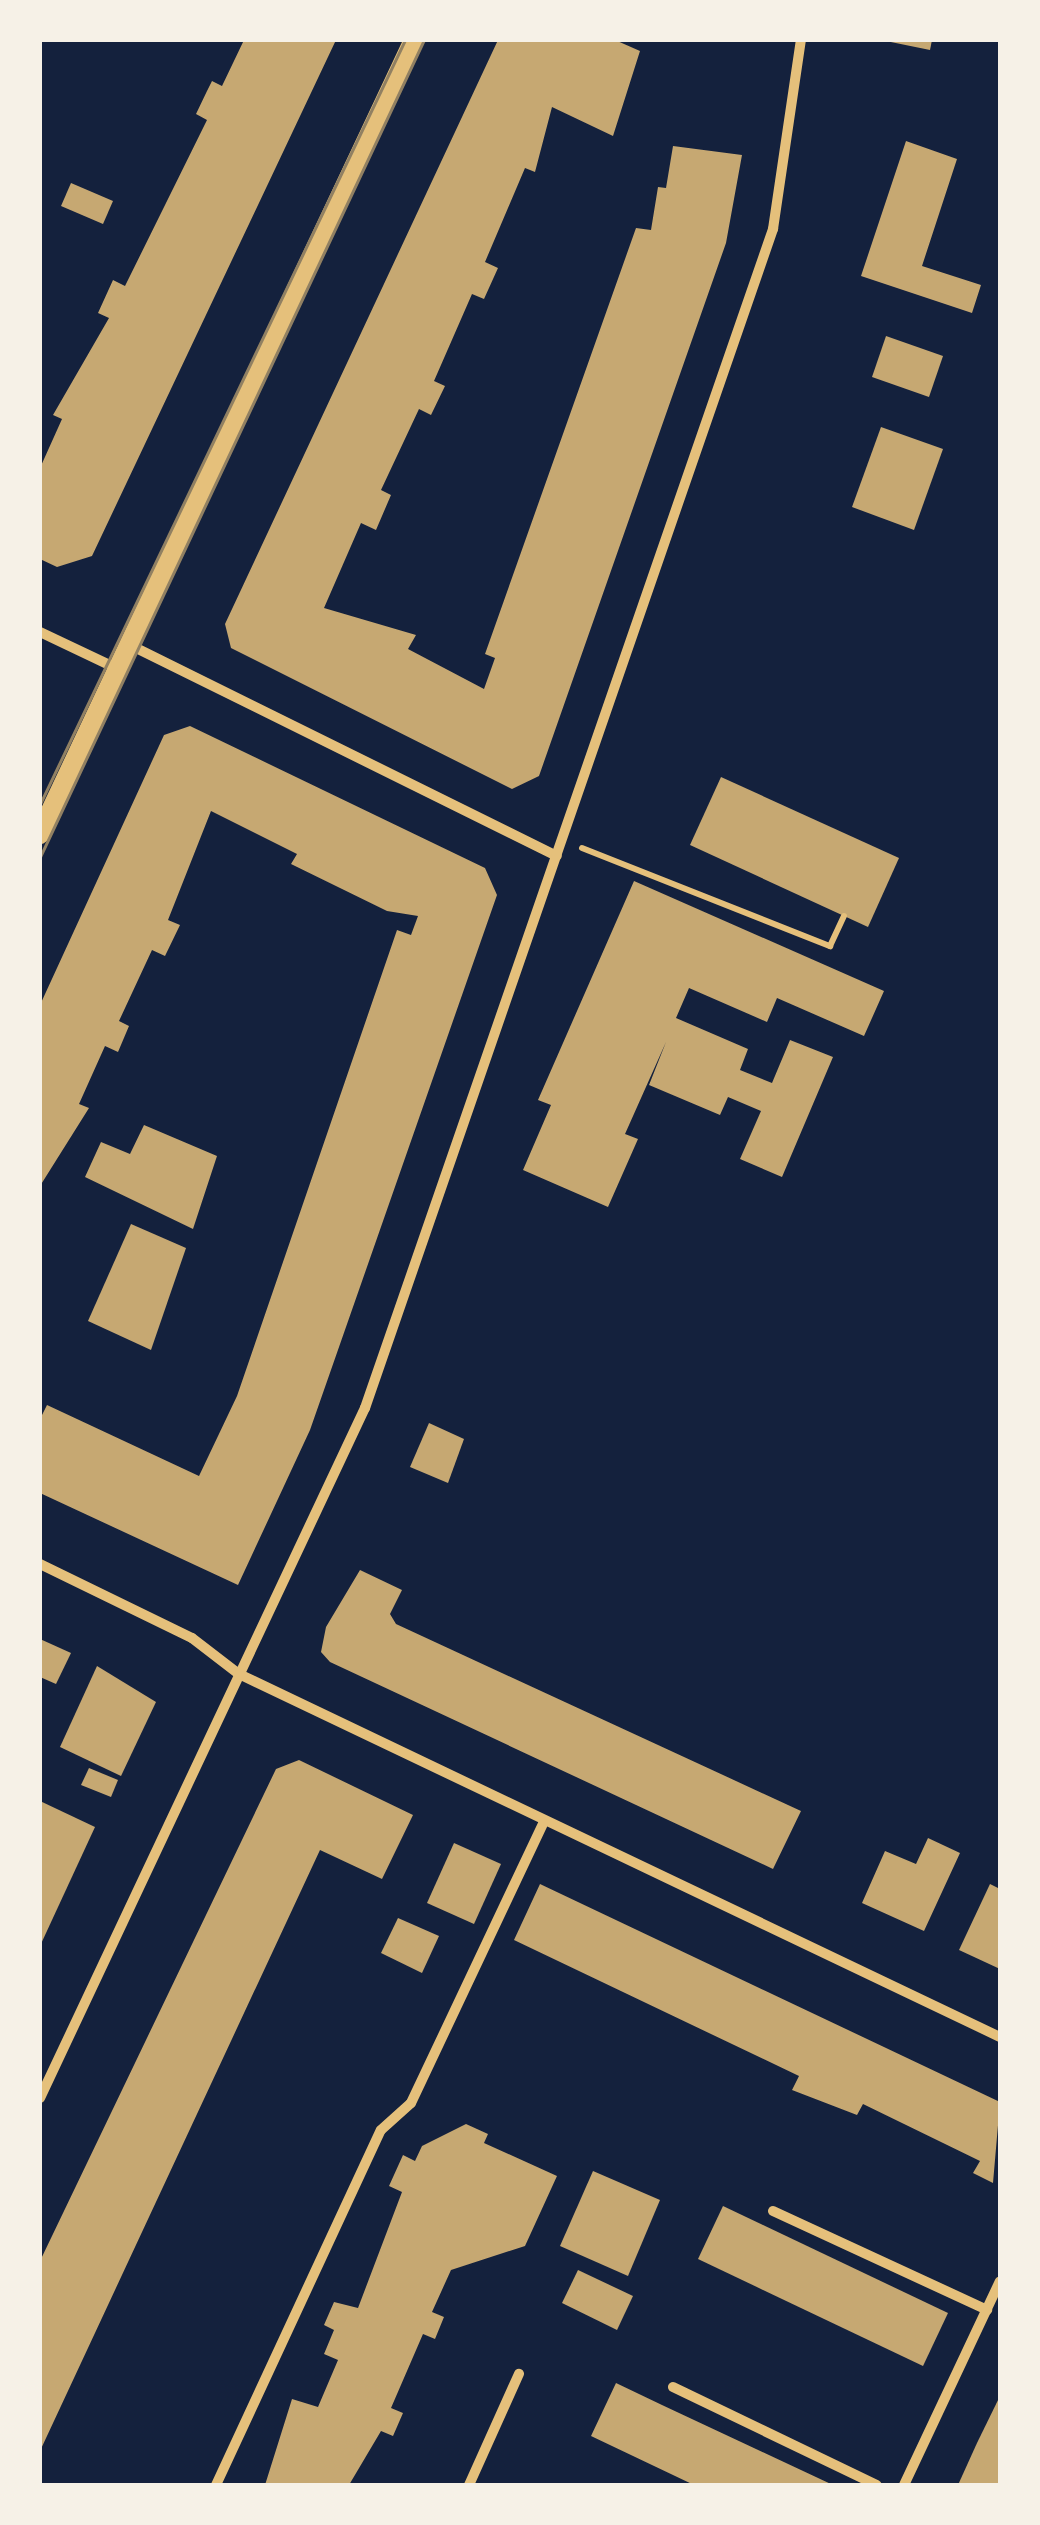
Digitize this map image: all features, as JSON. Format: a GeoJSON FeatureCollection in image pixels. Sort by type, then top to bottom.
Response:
{"type":"FeatureCollection","features":[{"type":"Feature","properties":{"kind":"main road"},"geometry":{"type":"LineString","coordinates":[[40,834],[414,40]]}},
{"type":"Feature","properties":{"kind":"street"},"geometry":{"type":"LineString","coordinates":[[40,2098],[366,1408],[772,229],[801,40]]}},
{"type":"Feature","properties":{"kind":"street"},"geometry":{"type":"LineString","coordinates":[[40,632],[119,669]]}},
{"type":"Feature","properties":{"kind":"street"},"geometry":{"type":"LineString","coordinates":[[130,644],[558,856]]}},
{"type":"Feature","properties":{"kind":"street"},"geometry":{"type":"LineString","coordinates":[[40,1564],[192,1638],[239,1674],[543,1824],[1000,2038]]}},
{"type":"Feature","properties":{"kind":"street"},"geometry":{"type":"LineString","coordinates":[[216,2485],[380,2130],[410,2103],[543,1824]]}},
{"type":"Feature","properties":{"kind":"street"},"geometry":{"type":"LineString","coordinates":[[773,2211],[987,2310]]}},
{"type":"Feature","properties":{"kind":"street"},"geometry":{"type":"LineString","coordinates":[[904,2485],[1000,2281]]}},
{"type":"Feature","properties":{"kind":"street"},"geometry":{"type":"LineString","coordinates":[[469,2485],[519,2374]]}},
{"type":"Feature","properties":{"kind":"street"},"geometry":{"type":"LineString","coordinates":[[673,2387],[877,2485]]}},
{"type":"Feature","properties":{"kind":"path"},"geometry":{"type":"LineString","coordinates":[[562,840],[830,946],[844,916]]}},
{"type":"Feature","properties":{"kind":"building"},"geometry":{"type":"Polygon","coordinates":[[[244,40],[336,40],[92,556],[57,567],[40,559],[40,468],[62,419],[53,415],[109,318],[98,313],[113,280],[125,286],[207,120],[196,114],[212,81],[222,86],[244,40]]]}},
{"type":"Feature","properties":{"kind":"building"},"geometry":{"type":"Polygon","coordinates":[[[498,40],[615,40],[640,51],[613,136],[552,107],[535,172],[525,168],[485,262],[498,268],[484,299],[472,294],[434,381],[445,386],[431,415],[419,409],[381,490],[391,495],[376,530],[361,523],[324,608],[416,635],[408,649],[484,689],[495,658],[485,654],[636,228],[651,230],[658,187],[666,188],[673,146],[742,155],[726,243],[539,776],[512,789],[231,648],[225,624],[498,40]]]}},
{"type":"Feature","properties":{"kind":"building"},"geometry":{"type":"Polygon","coordinates":[[[881,40],[932,40],[930,50],[881,40]]]}},
{"type":"Feature","properties":{"kind":"building"},"geometry":{"type":"Polygon","coordinates":[[[906,141],[957,159],[922,266],[981,285],[972,313],[861,276],[906,141]]]}},
{"type":"Feature","properties":{"kind":"building"},"geometry":{"type":"Polygon","coordinates":[[[71,183],[113,201],[103,224],[61,206],[71,183]]]}},
{"type":"Feature","properties":{"kind":"building"},"geometry":{"type":"Polygon","coordinates":[[[886,336],[943,356],[929,397],[872,377],[886,336]]]}},
{"type":"Feature","properties":{"kind":"building"},"geometry":{"type":"Polygon","coordinates":[[[881,427],[943,449],[914,530],[852,507],[881,427]]]}},
{"type":"Feature","properties":{"kind":"building"},"geometry":{"type":"Polygon","coordinates":[[[190,726],[485,868],[497,895],[310,1430],[238,1585],[40,1493],[40,1419],[47,1405],[199,1476],[237,1396],[397,930],[411,935],[418,916],[387,911],[291,864],[297,854],[211,811],[168,920],[180,925],[165,956],[152,950],[119,1021],[129,1026],[118,1052],[105,1046],[79,1104],[89,1108],[40,1186],[40,1005],[164,735],[190,726]]]}},
{"type":"Feature","properties":{"kind":"building"},"geometry":{"type":"Polygon","coordinates":[[[721,777],[899,858],[868,927],[690,845],[721,777]]]}},
{"type":"Feature","properties":{"kind":"building"},"geometry":{"type":"Polygon","coordinates":[[[634,881],[884,991],[864,1036],[777,998],[767,1022],[689,988],[676,1018],[748,1049],[740,1070],[772,1083],[790,1040],[833,1057],[782,1177],[740,1159],[761,1111],[728,1097],[720,1115],[649,1085],[666,1042],[625,1134],[638,1139],[608,1207],[523,1170],[551,1105],[538,1100],[634,881]]]}},
{"type":"Feature","properties":{"kind":"building"},"geometry":{"type":"Polygon","coordinates":[[[144,1125],[217,1156],[193,1229],[85,1177],[101,1142],[130,1154],[144,1125]]]}},
{"type":"Feature","properties":{"kind":"building"},"geometry":{"type":"Polygon","coordinates":[[[131,1224],[186,1248],[151,1350],[88,1321],[131,1224]]]}},
{"type":"Feature","properties":{"kind":"building"},"geometry":{"type":"Polygon","coordinates":[[[429,1423],[464,1439],[448,1483],[410,1467],[429,1423]]]}},
{"type":"Feature","properties":{"kind":"building"},"geometry":{"type":"Polygon","coordinates":[[[360,1570],[402,1590],[390,1614],[396,1624],[801,1811],[773,1869],[330,1662],[321,1652],[326,1627],[360,1570]]]}},
{"type":"Feature","properties":{"kind":"building"},"geometry":{"type":"Polygon","coordinates":[[[40,1639],[71,1653],[56,1684],[40,1677],[40,1639]]]}},
{"type":"Feature","properties":{"kind":"building"},"geometry":{"type":"Polygon","coordinates":[[[97,1666],[156,1702],[121,1776],[60,1747],[97,1666]]]}},
{"type":"Feature","properties":{"kind":"building"},"geometry":{"type":"Polygon","coordinates":[[[299,1760],[413,1815],[382,1879],[320,1850],[40,2451],[40,2261],[276,1769],[299,1760]]]}},
{"type":"Feature","properties":{"kind":"building"},"geometry":{"type":"Polygon","coordinates":[[[89,1768],[118,1780],[111,1797],[81,1785],[89,1768]]]}},
{"type":"Feature","properties":{"kind":"building"},"geometry":{"type":"Polygon","coordinates":[[[40,1801],[95,1827],[40,1946],[40,1801]]]}},
{"type":"Feature","properties":{"kind":"building"},"geometry":{"type":"Polygon","coordinates":[[[928,1838],[960,1853],[924,1931],[862,1903],[885,1851],[916,1864],[928,1838]]]}},
{"type":"Feature","properties":{"kind":"building"},"geometry":{"type":"Polygon","coordinates":[[[454,1843],[501,1864],[474,1924],[427,1903],[454,1843]]]}},
{"type":"Feature","properties":{"kind":"building"},"geometry":{"type":"Polygon","coordinates":[[[540,1884],[1000,2102],[993,2183],[973,2173],[980,2161],[863,2104],[857,2115],[792,2090],[799,2076],[514,1940],[540,1884]]]}},
{"type":"Feature","properties":{"kind":"building"},"geometry":{"type":"Polygon","coordinates":[[[990,1884],[1000,1889],[1000,1969],[959,1950],[990,1884]]]}},
{"type":"Feature","properties":{"kind":"building"},"geometry":{"type":"Polygon","coordinates":[[[398,1918],[439,1936],[422,1973],[381,1953],[398,1918]]]}},
{"type":"Feature","properties":{"kind":"building"},"geometry":{"type":"Polygon","coordinates":[[[466,2124],[488,2134],[484,2143],[557,2176],[525,2246],[451,2270],[432,2312],[444,2317],[435,2339],[423,2334],[391,2408],[403,2413],[393,2436],[381,2431],[349,2485],[265,2485],[292,2399],[318,2407],[338,2360],[324,2354],[334,2330],[324,2325],[334,2302],[358,2308],[402,2192],[389,2186],[403,2155],[415,2161],[422,2146],[466,2124]]]}},
{"type":"Feature","properties":{"kind":"building"},"geometry":{"type":"Polygon","coordinates":[[[593,2171],[660,2200],[628,2276],[560,2246],[593,2171]]]}},
{"type":"Feature","properties":{"kind":"building"},"geometry":{"type":"Polygon","coordinates":[[[723,2206],[948,2313],[923,2366],[698,2259],[723,2206]]]}},
{"type":"Feature","properties":{"kind":"building"},"geometry":{"type":"Polygon","coordinates":[[[578,2270],[633,2296],[617,2330],[562,2303],[578,2270]]]}},
{"type":"Feature","properties":{"kind":"building"},"geometry":{"type":"Polygon","coordinates":[[[616,2383],[833,2485],[694,2485],[591,2436],[616,2383]]]}},
{"type":"Feature","properties":{"kind":"building"},"geometry":{"type":"Polygon","coordinates":[[[1000,2396],[1000,2485],[958,2485],[977,2443],[1000,2396]]]}},
{"type":"Feature","properties":{"kind":"tram line"},"geometry":{"type":"LineString","coordinates":[[40,804],[405,40]]}},
{"type":"Feature","properties":{"kind":"tram line"},"geometry":{"type":"LineString","coordinates":[[40,857],[424,40]]}}]}
